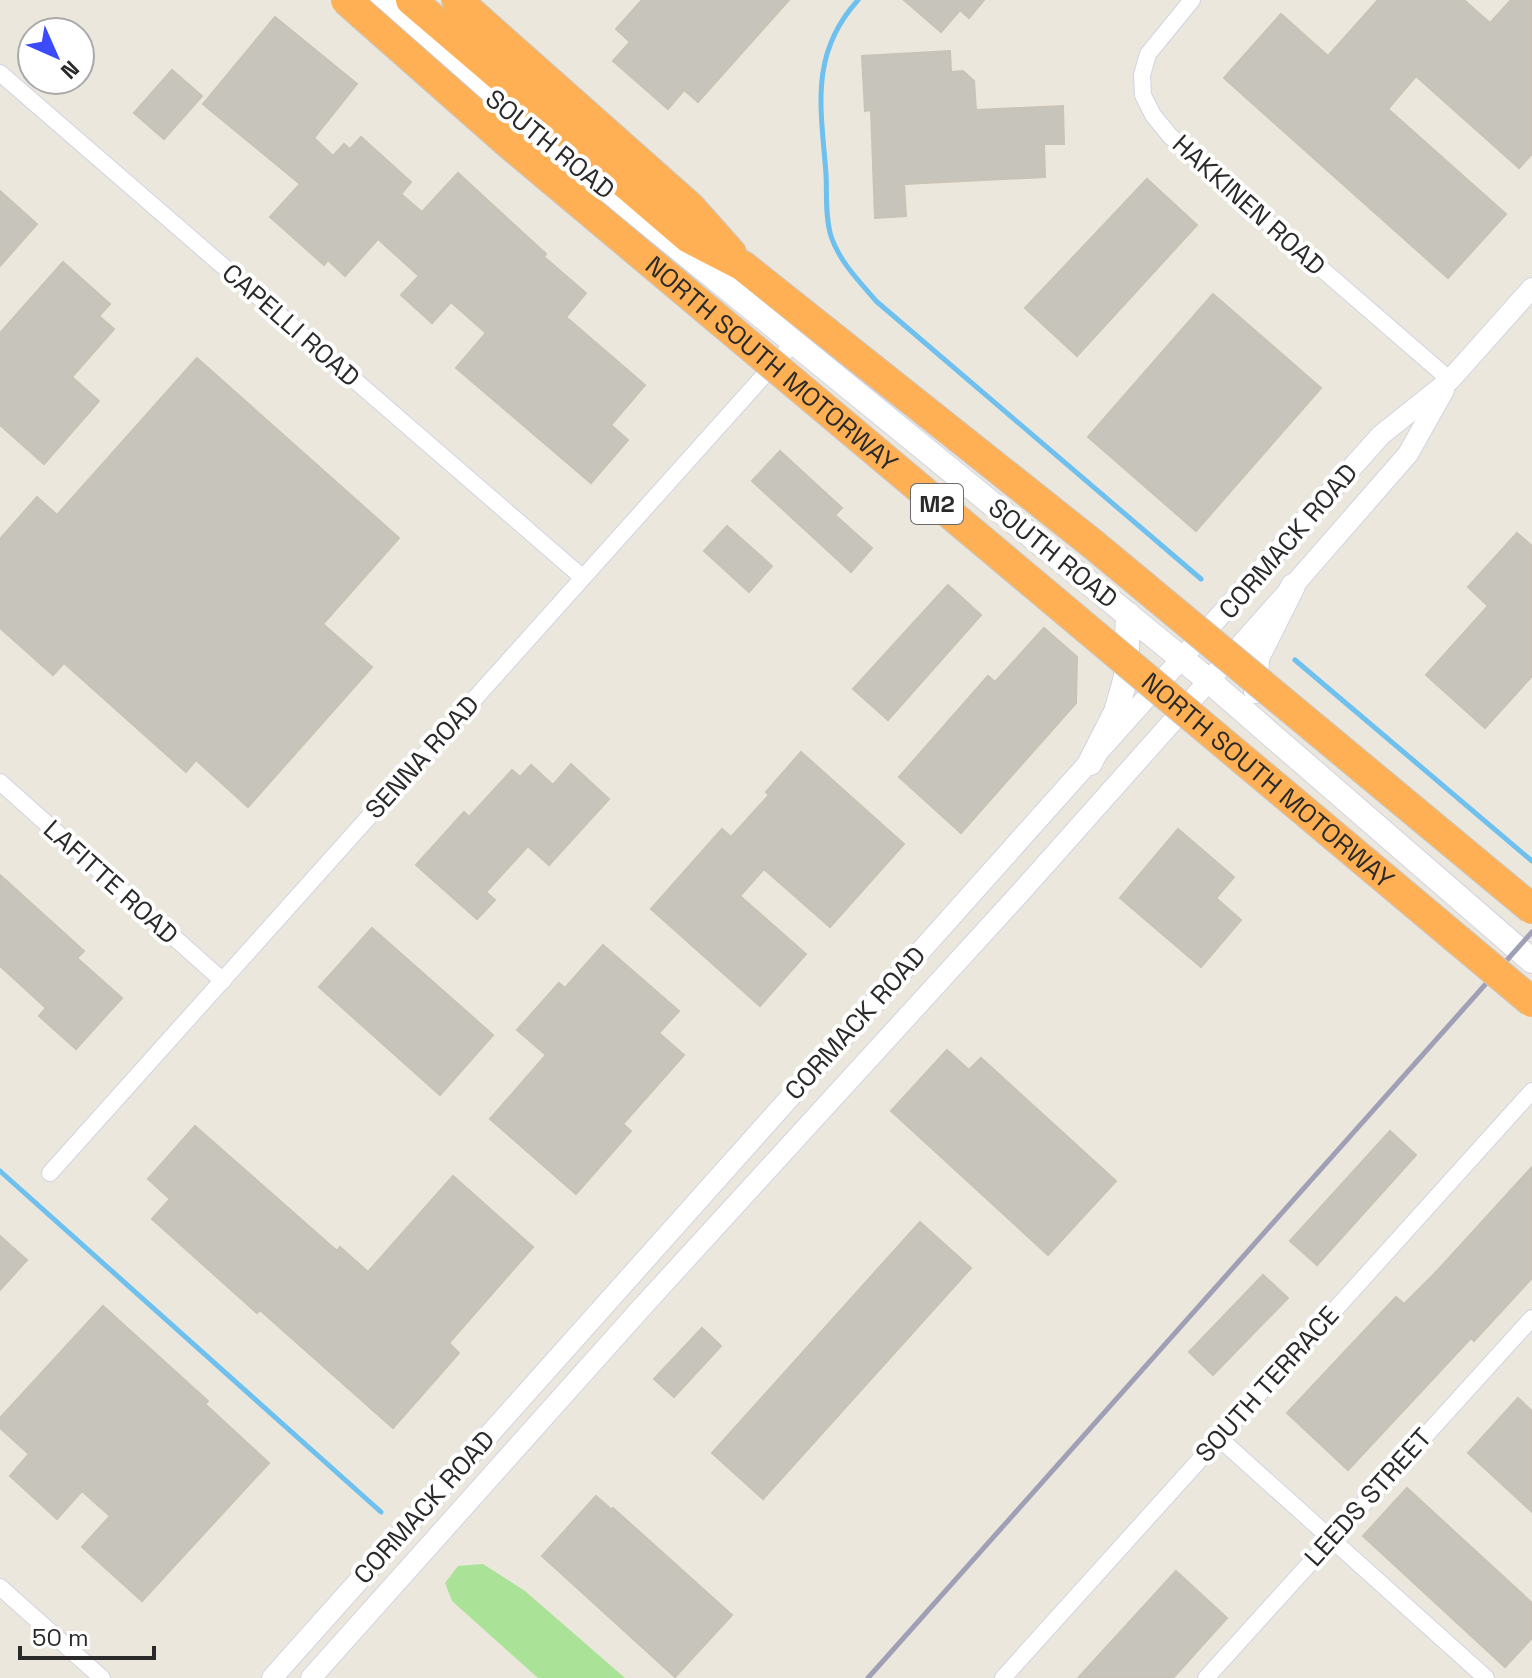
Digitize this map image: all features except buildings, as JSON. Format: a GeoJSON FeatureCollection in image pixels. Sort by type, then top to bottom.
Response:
{"type":"FeatureCollection","features":[{"type":"Feature","properties":{"kind":"highway","name":"NORTH SOUTH MOTORWAY"},"geometry":{"type":"LineString","coordinates":[[346,0],[519,152],[1532,1002]]}},
{"type":"Feature","properties":{"kind":"highway","name":"NORTH SOUTH MOTORWAY"},"geometry":{"type":"LineString","coordinates":[[411,0],[689,238],[743,266],[1094,545],[1532,909]]}},
{"type":"Feature","properties":{"kind":"highway"},"geometry":{"type":"LineString","coordinates":[[457,0],[690,207],[743,266]]}},
{"type":"Feature","properties":{"kind":"main road","name":"SOUTH ROAD"},"geometry":{"type":"LineString","coordinates":[[382,0],[471,79],[1255,719],[1532,961]]}},
{"type":"Feature","properties":{"kind":"main road"},"geometry":{"type":"LineString","coordinates":[[1255,719],[1257,658],[1293,586]]}},
{"type":"Feature","properties":{"kind":"main road"},"geometry":{"type":"LineString","coordinates":[[1090,763],[1116,712],[1126,677],[1128,614]]}},
{"type":"Feature","properties":{"kind":"street","name":"HAKKINEN ROAD"},"geometry":{"type":"LineString","coordinates":[[1192,0],[1148,54],[1142,85],[1143,95],[1153,115],[1170,136],[1211,173],[1450,380]]}},
{"type":"Feature","properties":{"kind":"street","name":"CAPELLI ROAD"},"geometry":{"type":"LineString","coordinates":[[0,73],[582,577]]}},
{"type":"Feature","properties":{"kind":"street","name":"CORMACK ROAD"},"geometry":{"type":"LineString","coordinates":[[272,1678],[1381,435],[1450,380],[1532,288]]}},
{"type":"Feature","properties":{"kind":"street","name":"SENNA ROAD"},"geometry":{"type":"LineString","coordinates":[[50,1173],[794,342]]}},
{"type":"Feature","properties":{"kind":"street","name":"CORMACK ROAD"},"geometry":{"type":"LineString","coordinates":[[311,1678],[1293,586],[1408,454],[1450,380]]}},
{"type":"Feature","properties":{"kind":"street","name":"LAFITTE ROAD"},"geometry":{"type":"LineString","coordinates":[[0,782],[223,981]]}},
{"type":"Feature","properties":{"kind":"street"},"geometry":{"type":"LineString","coordinates":[[995,869],[1021,892]]}},
{"type":"Feature","properties":{"kind":"street","name":"SOUTH TERRACE"},"geometry":{"type":"LineString","coordinates":[[1003,1678],[1532,1091]]}},
{"type":"Feature","properties":{"kind":"street","name":"LEEDS STREET"},"geometry":{"type":"LineString","coordinates":[[1206,1678],[1532,1318]]}},
{"type":"Feature","properties":{"kind":"street"},"geometry":{"type":"LineString","coordinates":[[1219,1438],[1486,1678]]}},
{"type":"Feature","properties":{"kind":"street"},"geometry":{"type":"LineString","coordinates":[[0,1587],[102,1678]]}},
{"type":"Feature","properties":{"kind":"green space"},"geometry":{"type":"Polygon","coordinates":[[[483,1564],[525,1591],[625,1678],[538,1678],[452,1601],[445,1583],[458,1566],[483,1564]]]}},
{"type":"Feature","properties":{"kind":"waterway"},"geometry":{"type":"LineString","coordinates":[[858,0],[842,20],[832,41],[822,82],[828,221],[839,254],[876,301],[1201,579]]}},
{"type":"Feature","properties":{"kind":"waterway"},"geometry":{"type":"LineString","coordinates":[[1295,660],[1532,861]]}},
{"type":"Feature","properties":{"kind":"waterway"},"geometry":{"type":"LineString","coordinates":[[0,1171],[381,1512]]}},
{"type":"Feature","properties":{"kind":"railway"},"geometry":{"type":"LineString","coordinates":[[868,1678],[1532,932]]}}]}
